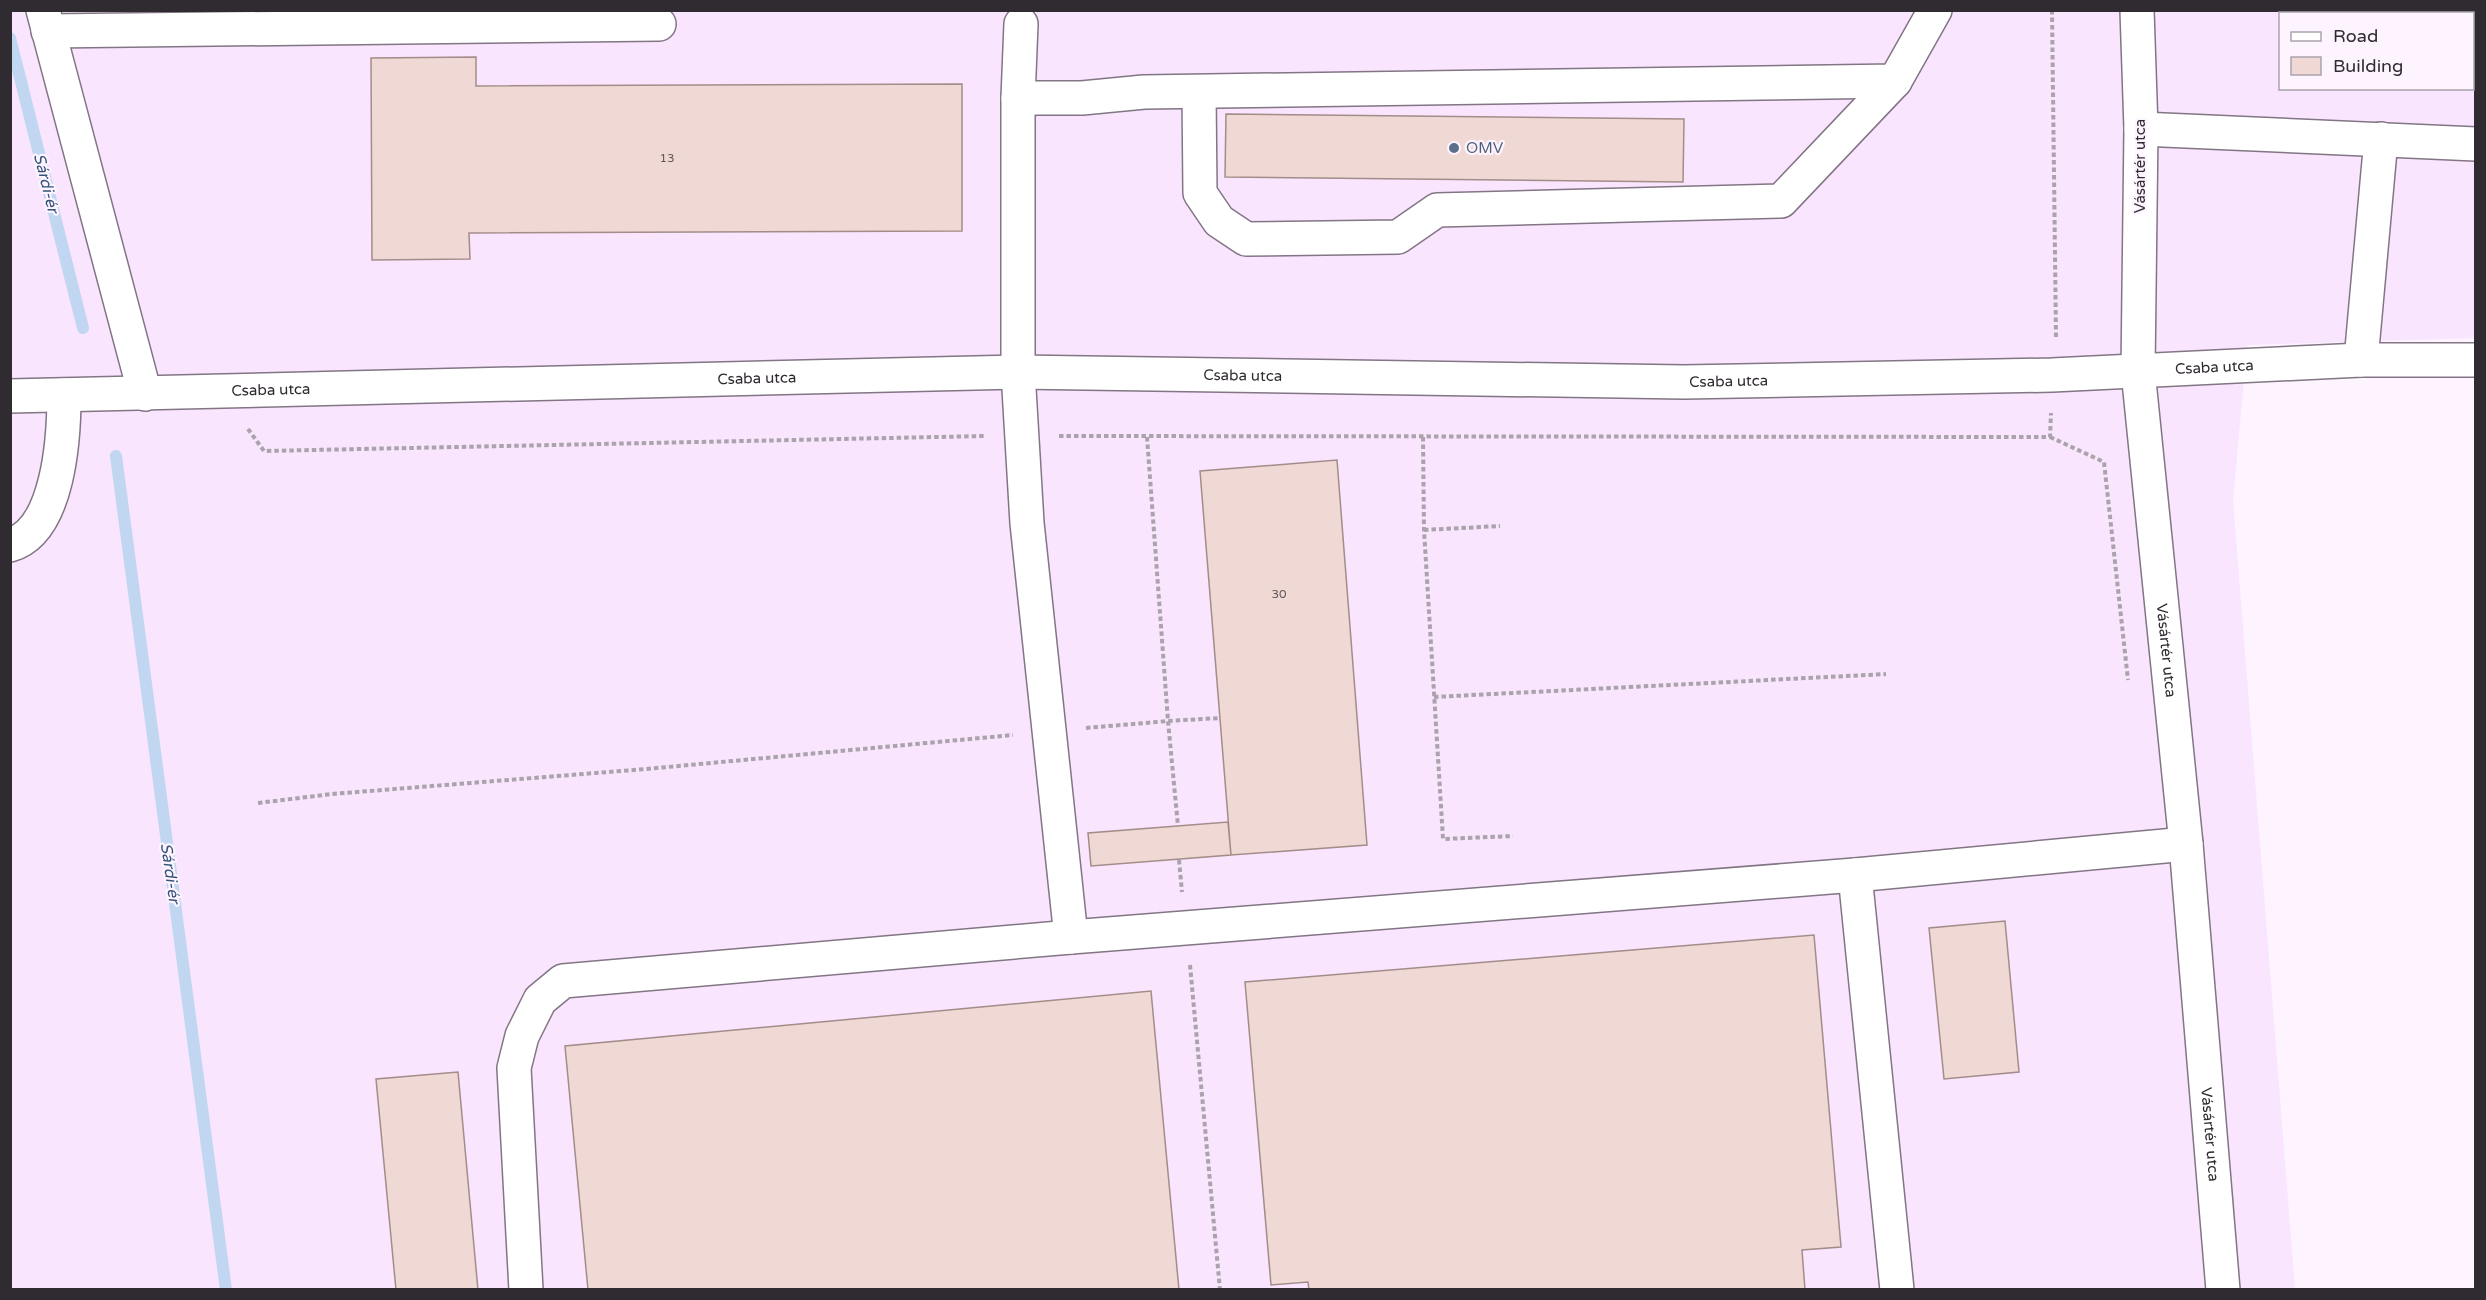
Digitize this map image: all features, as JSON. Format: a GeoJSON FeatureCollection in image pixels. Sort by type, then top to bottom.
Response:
{"type":"FeatureCollection","features":[{"type":"Feature","properties":{"kind":"street"},"geometry":{"type":"LineString","coordinates":[[1199,93],[1200,194],[1219,221],[1246,239],[1398,237],[1437,210],[1780,201],[1895,81],[1935,10]]}},
{"type":"Feature","properties":{"kind":"street","name":"Vásártér utca"},"geometry":{"type":"LineString","coordinates":[[2137,10],[2141,129],[2138,371],[2186,844],[2223,1290]]}},
{"type":"Feature","properties":{"kind":"street"},"geometry":{"type":"LineString","coordinates":[[145,394],[46,21],[659,24]]}},
{"type":"Feature","properties":{"kind":"street"},"geometry":{"type":"LineString","coordinates":[[1022,24],[1018,98],[1018,372],[1028,523],[1071,937]]}},
{"type":"Feature","properties":{"kind":"street"},"geometry":{"type":"LineString","coordinates":[[1018,98],[1082,99],[1144,92],[1199,93],[1895,81]]}},
{"type":"Feature","properties":{"kind":"street"},"geometry":{"type":"LineString","coordinates":[[2141,129],[2475,144]]}},
{"type":"Feature","properties":{"kind":"street"},"geometry":{"type":"LineString","coordinates":[[2361,360],[2380,139]]}},
{"type":"Feature","properties":{"kind":"street","name":"Csaba utca"},"geometry":{"type":"LineString","coordinates":[[10,396],[1018,372],[1684,382],[2052,375],[2361,360],[2475,360]]}},
{"type":"Feature","properties":{"kind":"street"},"geometry":{"type":"LineString","coordinates":[[10,545],[21,542],[43,515],[55,484],[62,445],[64,395]]}},
{"type":"Feature","properties":{"kind":"street"},"geometry":{"type":"LineString","coordinates":[[526,1290],[514,1068],[522,1036],[540,1000],[563,981],[1071,937],[1855,875],[2186,844]]}},
{"type":"Feature","properties":{"kind":"street"},"geometry":{"type":"LineString","coordinates":[[1855,875],[1897,1290]]}},
{"type":"Feature","properties":{"kind":"path"},"geometry":{"type":"LineString","coordinates":[[1147,437],[1178,826]]}},
{"type":"Feature","properties":{"kind":"path"},"geometry":{"type":"LineString","coordinates":[[1423,437],[1424,530],[1443,839],[1513,836]]}},
{"type":"Feature","properties":{"kind":"path"},"geometry":{"type":"LineString","coordinates":[[1424,530],[1500,526]]}},
{"type":"Feature","properties":{"kind":"path"},"geometry":{"type":"LineString","coordinates":[[1434,697],[1886,674]]}},
{"type":"Feature","properties":{"kind":"path"},"geometry":{"type":"LineString","coordinates":[[258,803],[332,794],[646,769],[1048,731],[1220,718]]}},
{"type":"Feature","properties":{"kind":"path"},"geometry":{"type":"LineString","coordinates":[[1179,860],[1220,1290]]}},
{"type":"Feature","properties":{"kind":"shaded area"},"geometry":{"type":"Polygon","coordinates":[[[10,11],[2475,11],[2475,338],[2247,345],[2233,500],[2295,1289],[11,1289],[10,11]]]}},
{"type":"Feature","properties":{"kind":"building"},"geometry":{"type":"Polygon","coordinates":[[[2319,10],[2476,10],[2476,80],[2474,80],[2474,12],[2319,12],[2319,10]]]}},
{"type":"Feature","properties":{"kind":"building"},"geometry":{"type":"Polygon","coordinates":[[[476,57],[476,86],[962,84],[962,231],[469,233],[470,259],[372,260],[371,58],[476,57]]]}},
{"type":"Feature","properties":{"kind":"building","name":"OMV"},"geometry":{"type":"Polygon","coordinates":[[[1226,114],[1684,119],[1683,182],[1225,177],[1226,114]]]}},
{"type":"Feature","properties":{"kind":"building"},"geometry":{"type":"Polygon","coordinates":[[[1337,460],[1367,845],[1231,855],[1200,471],[1337,460]]]}},
{"type":"Feature","properties":{"kind":"building"},"geometry":{"type":"Polygon","coordinates":[[[1228,822],[1231,855],[1091,866],[1088,833],[1228,822]]]}},
{"type":"Feature","properties":{"kind":"building"},"geometry":{"type":"Polygon","coordinates":[[[2005,921],[2019,1072],[1944,1079],[1929,928],[2005,921]]]}},
{"type":"Feature","properties":{"kind":"building"},"geometry":{"type":"Polygon","coordinates":[[[1814,935],[1841,1247],[1802,1250],[1805,1290],[1309,1290],[1308,1282],[1271,1285],[1245,982],[1814,935]]]}},
{"type":"Feature","properties":{"kind":"building"},"geometry":{"type":"Polygon","coordinates":[[[1151,991],[1179,1290],[588,1290],[565,1046],[1151,991]]]}},
{"type":"Feature","properties":{"kind":"building"},"geometry":{"type":"Polygon","coordinates":[[[458,1072],[478,1290],[396,1290],[376,1079],[458,1072]]]}},
{"type":"Feature","properties":{"kind":"waterway","name":"Sárdi-ér"},"geometry":{"type":"LineString","coordinates":[[10,38],[83,328]]}},
{"type":"Feature","properties":{"kind":"waterway","name":"Sárdi-ér"},"geometry":{"type":"LineString","coordinates":[[116,456],[226,1290]]}},
{"type":"Feature","properties":{"kind":"place","name":"OMV"},"geometry":{"type":"Point","coordinates":[1454,148]}}]}
